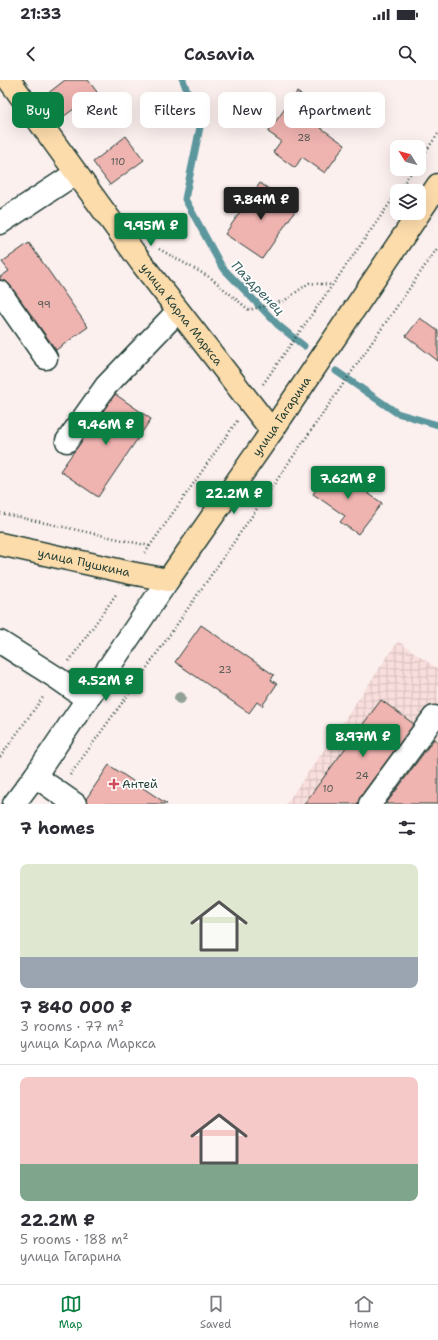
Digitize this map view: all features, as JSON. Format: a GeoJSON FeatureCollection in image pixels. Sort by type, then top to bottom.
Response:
{"type":"FeatureCollection","features":[{"type":"Feature","properties":{"kind":"main road","name":"улица Карла Маркса"},"geometry":{"type":"LineString","coordinates":[[9,80],[178,311],[272,431]]}},
{"type":"Feature","properties":{"kind":"main road","name":"улица Гагарина"},"geometry":{"type":"LineString","coordinates":[[168,580],[272,431],[438,186]]}},
{"type":"Feature","properties":{"kind":"main road","name":"улица Пушкина"},"geometry":{"type":"LineString","coordinates":[[0,544],[168,580]]}},
{"type":"Feature","properties":{"kind":"street"},"geometry":{"type":"LineString","coordinates":[[0,223],[76,173]]}},
{"type":"Feature","properties":{"kind":"street"},"geometry":{"type":"LineString","coordinates":[[0,292],[46,358]]}},
{"type":"Feature","properties":{"kind":"street"},"geometry":{"type":"LineString","coordinates":[[67,441],[106,386],[178,311]]}},
{"type":"Feature","properties":{"kind":"street","name":"улица Гагарина"},"geometry":{"type":"LineString","coordinates":[[14,804],[35,776],[168,580]]}},
{"type":"Feature","properties":{"kind":"street"},"geometry":{"type":"LineString","coordinates":[[0,642],[57,678],[87,700]]}},
{"type":"Feature","properties":{"kind":"street"},"geometry":{"type":"LineString","coordinates":[[370,804],[434,717]]}},
{"type":"Feature","properties":{"kind":"street"},"geometry":{"type":"LineString","coordinates":[[35,776],[66,798]]}},
{"type":"Feature","properties":{"kind":"path"},"geometry":{"type":"LineString","coordinates":[[426,151],[438,134]]}},
{"type":"Feature","properties":{"kind":"path"},"geometry":{"type":"LineString","coordinates":[[273,369],[390,203]]}},
{"type":"Feature","properties":{"kind":"path"},"geometry":{"type":"LineString","coordinates":[[154,246],[211,278],[249,310],[284,301],[309,282],[332,285]]}},
{"type":"Feature","properties":{"kind":"path"},"geometry":{"type":"LineString","coordinates":[[66,798],[135,685],[438,247]]}},
{"type":"Feature","properties":{"kind":"path"},"geometry":{"type":"LineString","coordinates":[[0,513],[150,546]]}},
{"type":"Feature","properties":{"kind":"shaded area"},"geometry":{"type":"Polygon","coordinates":[[[398,641],[438,669],[438,804],[286,804],[321,754],[398,641]]]}},
{"type":"Feature","properties":{"kind":"building"},"geometry":{"type":"Polygon","coordinates":[[[65,80],[88,80],[97,92],[72,92],[72,110],[64,116],[64,92],[50,92],[65,80]]]}},
{"type":"Feature","properties":{"kind":"building"},"geometry":{"type":"Polygon","coordinates":[[[284,110],[284,128],[321,128],[345,145],[325,173],[302,157],[295,168],[273,152],[281,141],[268,132],[271,128],[276,128],[276,121],[284,110]]]}},
{"type":"Feature","properties":{"kind":"building"},"geometry":{"type":"Polygon","coordinates":[[[126,136],[144,160],[110,185],[93,162],[126,136]]]}},
{"type":"Feature","properties":{"kind":"building"},"geometry":{"type":"Polygon","coordinates":[[[260,183],[297,208],[262,259],[225,234],[260,183]]]}},
{"type":"Feature","properties":{"kind":"building"},"geometry":{"type":"Polygon","coordinates":[[[29,243],[88,327],[56,350],[10,285],[6,281],[0,280],[0,277],[9,271],[2,262],[29,243]]]}},
{"type":"Feature","properties":{"kind":"building"},"geometry":{"type":"Polygon","coordinates":[[[420,318],[438,331],[438,361],[406,336],[420,318]]]}},
{"type":"Feature","properties":{"kind":"building"},"geometry":{"type":"Polygon","coordinates":[[[115,394],[151,419],[98,497],[60,471],[115,394]]]}},
{"type":"Feature","properties":{"kind":"building"},"geometry":{"type":"Polygon","coordinates":[[[332,468],[382,503],[358,534],[340,522],[345,516],[313,494],[332,468]]]}},
{"type":"Feature","properties":{"kind":"building"},"geometry":{"type":"Polygon","coordinates":[[[201,625],[274,675],[271,680],[277,684],[262,706],[257,702],[249,713],[175,662],[201,625]]]}},
{"type":"Feature","properties":{"kind":"building"},"geometry":{"type":"Polygon","coordinates":[[[381,700],[414,724],[360,797],[358,804],[304,804],[381,700]]]}},
{"type":"Feature","properties":{"kind":"building"},"geometry":{"type":"Polygon","coordinates":[[[434,739],[438,742],[438,804],[386,804],[434,739]]]}},
{"type":"Feature","properties":{"kind":"building"},"geometry":{"type":"Polygon","coordinates":[[[109,765],[167,804],[87,804],[86,799],[109,765]]]}},
{"type":"Feature","properties":{"kind":"waterway","name":"Паздренец"},"geometry":{"type":"LineString","coordinates":[[183,80],[200,127],[185,199],[222,267],[278,325],[304,346]]}},
{"type":"Feature","properties":{"kind":"waterway","name":"Паздренец"},"geometry":{"type":"LineString","coordinates":[[336,371],[397,413],[438,425]]}},
{"type":"Feature","properties":{"kind":"place","name":"Антей"},"geometry":{"type":"Point","coordinates":[114,784]}}]}
